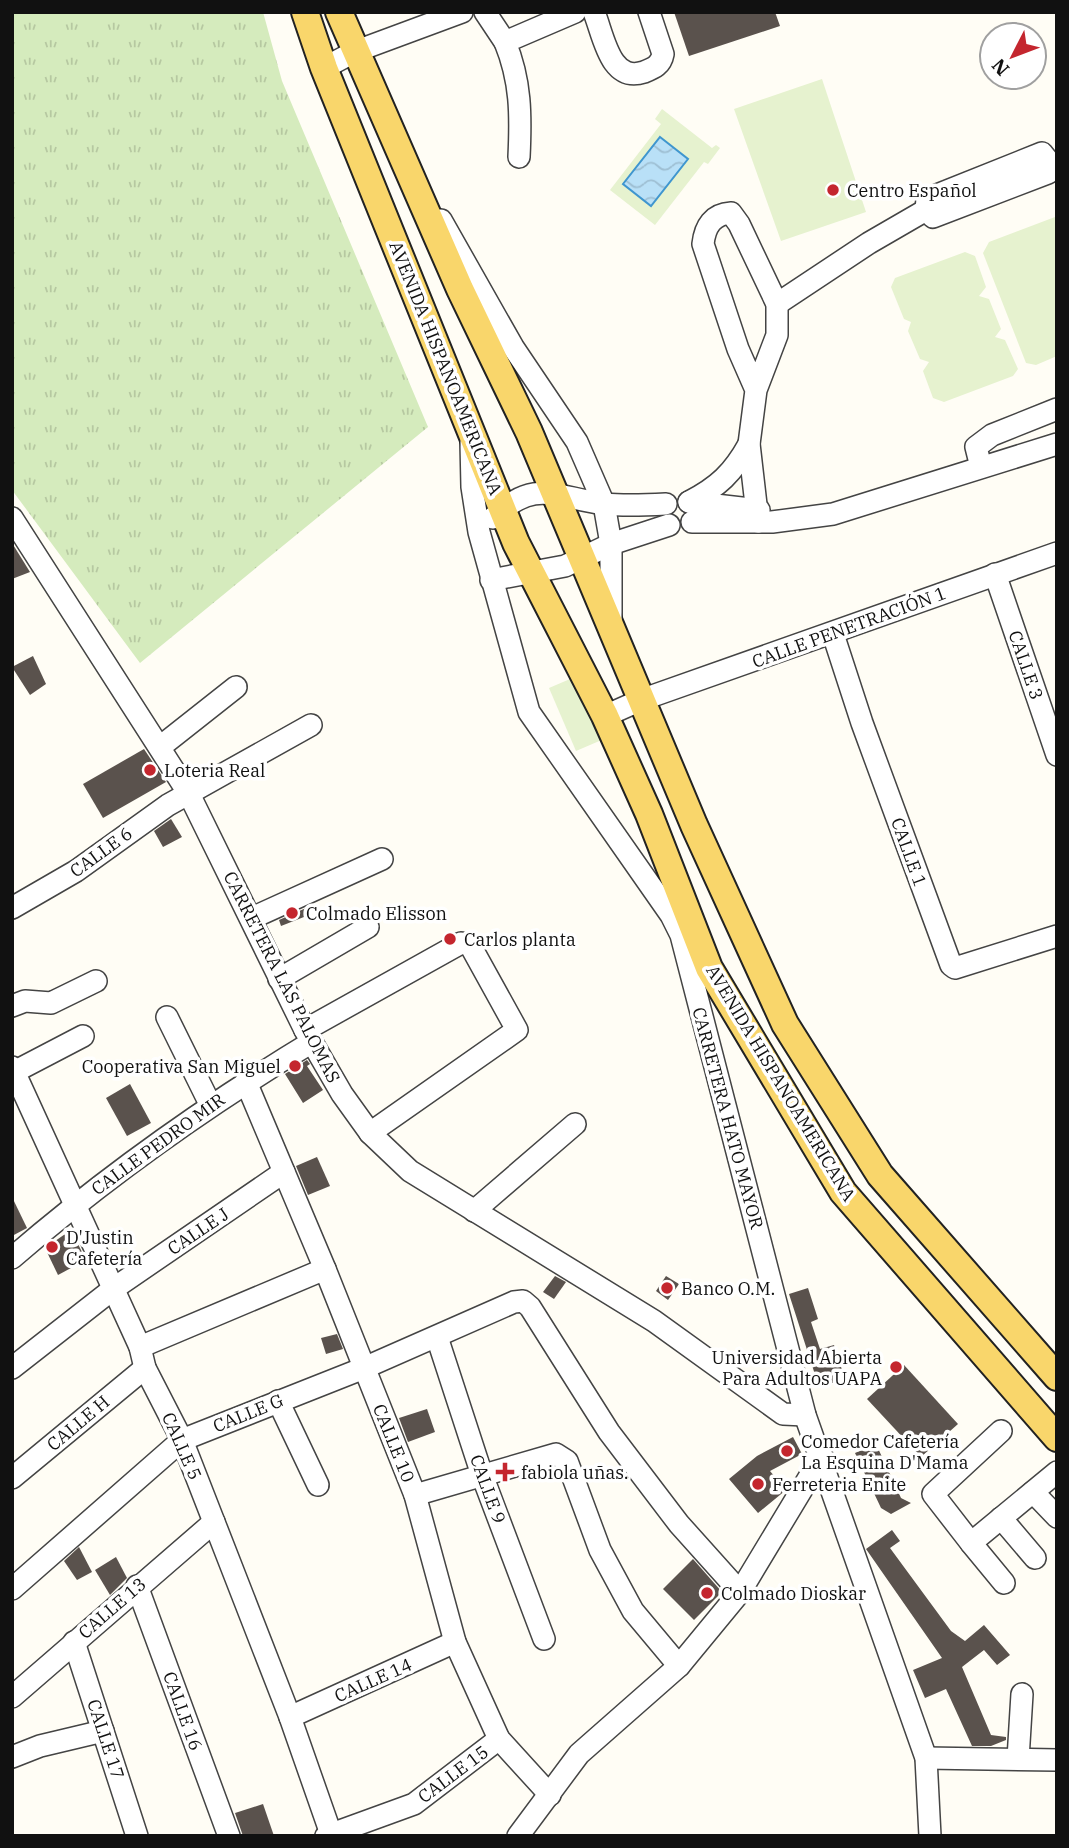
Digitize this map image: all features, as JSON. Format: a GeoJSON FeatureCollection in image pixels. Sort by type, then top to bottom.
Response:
{"type":"FeatureCollection","features":[{"type":"Feature","properties":{"kind":"main road","name":"AVENIDA HISPANOAMERICANA"},"geometry":{"type":"LineString","coordinates":[[305,12],[324,68],[502,509],[531,574],[605,716],[649,814],[709,968],[844,1192],[1057,1438]]}},
{"type":"Feature","properties":{"kind":"main road","name":"AVENIDA HISPANOAMERICANA"},"geometry":{"type":"LineString","coordinates":[[339,12],[354,52],[556,492],[694,825],[785,1024],[880,1175],[1057,1377]]}},
{"type":"Feature","properties":{"kind":"street"},"geometry":{"type":"LineString","coordinates":[[324,68],[354,52],[462,12]]}},
{"type":"Feature","properties":{"kind":"street"},"geometry":{"type":"LineString","coordinates":[[485,12],[505,42],[516,69],[521,97],[519,157]]}},
{"type":"Feature","properties":{"kind":"street"},"geometry":{"type":"LineString","coordinates":[[505,42],[575,12]]}},
{"type":"Feature","properties":{"kind":"street"},"geometry":{"type":"LineString","coordinates":[[594,12],[616,67],[624,74],[634,75],[656,66],[663,54],[649,12]]}},
{"type":"Feature","properties":{"kind":"street"},"geometry":{"type":"LineString","coordinates":[[392,134],[513,347],[577,443],[604,504],[611,544],[612,628]]}},
{"type":"Feature","properties":{"kind":"street"},"geometry":{"type":"LineString","coordinates":[[1042,153],[1048,157],[1048,173],[933,217],[926,210],[927,199],[1042,153]]}},
{"type":"Feature","properties":{"kind":"street"},"geometry":{"type":"LineString","coordinates":[[778,304],[869,243],[926,210]]}},
{"type":"Feature","properties":{"kind":"street"},"geometry":{"type":"LineString","coordinates":[[756,390],[738,349],[703,244],[704,232],[710,222],[722,214],[731,213],[778,304],[777,335],[756,390],[749,444],[757,516]]}},
{"type":"Feature","properties":{"kind":"street"},"geometry":{"type":"LineString","coordinates":[[981,467],[976,447],[992,435],[1057,410]]}},
{"type":"Feature","properties":{"kind":"street","name":"CARRETERA HATO MAYOR"},"geometry":{"type":"LineString","coordinates":[[470,430],[472,487],[479,532],[528,712],[671,915],[681,935],[805,1415],[822,1456],[926,1758],[930,1836]]}},
{"type":"Feature","properties":{"kind":"street"},"geometry":{"type":"LineString","coordinates":[[749,444],[729,476],[690,512],[799,518],[833,514],[1057,444]]}},
{"type":"Feature","properties":{"kind":"street"},"geometry":{"type":"LineString","coordinates":[[479,532],[502,509],[522,496],[538,491],[556,492],[604,504],[668,514],[584,559],[531,574],[491,580]]}},
{"type":"Feature","properties":{"kind":"street","name":"CARRETERA LAS PALOMAS"},"geometry":{"type":"LineString","coordinates":[[16,528],[189,793],[309,1036],[342,1094],[370,1133],[410,1171],[654,1321],[783,1414],[805,1415]]}},
{"type":"Feature","properties":{"kind":"street","name":"CALLE PENETRACIÓN 1"},"geometry":{"type":"LineString","coordinates":[[641,700],[1057,553]]}},
{"type":"Feature","properties":{"kind":"street","name":"CALLE 3"},"geometry":{"type":"LineString","coordinates":[[995,574],[1057,755]]}},
{"type":"Feature","properties":{"kind":"street","name":"CALLE 1"},"geometry":{"type":"LineString","coordinates":[[834,634],[862,723],[951,965],[955,968],[1057,936]]}},
{"type":"Feature","properties":{"kind":"street"},"geometry":{"type":"LineString","coordinates":[[160,747],[236,687]]}},
{"type":"Feature","properties":{"kind":"street"},"geometry":{"type":"LineString","coordinates":[[605,716],[641,700]]}},
{"type":"Feature","properties":{"kind":"street","name":"CALLE 6"},"geometry":{"type":"LineString","coordinates":[[12,908],[76,872],[168,805],[311,725]]}},
{"type":"Feature","properties":{"kind":"street"},"geometry":{"type":"LineString","coordinates":[[252,918],[382,859]]}},
{"type":"Feature","properties":{"kind":"street"},"geometry":{"type":"LineString","coordinates":[[279,979],[368,927]]}},
{"type":"Feature","properties":{"kind":"street","name":"CALLE PEDRO MIR"},"geometry":{"type":"LineString","coordinates":[[12,1258],[73,1206],[210,1104],[246,1082],[309,1036],[461,943],[470,945],[517,1030],[370,1133]]}},
{"type":"Feature","properties":{"kind":"street"},"geometry":{"type":"LineString","coordinates":[[12,1006],[25,1001],[51,1003],[96,981]]}},
{"type":"Feature","properties":{"kind":"street"},"geometry":{"type":"LineString","coordinates":[[167,1017],[210,1104]]}},
{"type":"Feature","properties":{"kind":"street"},"geometry":{"type":"LineString","coordinates":[[13,1070],[83,1036]]}},
{"type":"Feature","properties":{"kind":"street","name":"CALLE 5"},"geometry":{"type":"LineString","coordinates":[[13,1070],[182,1440],[290,1717],[329,1835]]}},
{"type":"Feature","properties":{"kind":"street","name":"CALLE 10"},"geometry":{"type":"LineString","coordinates":[[246,1082],[325,1269],[415,1495],[455,1642],[499,1739],[550,1795]]}},
{"type":"Feature","properties":{"kind":"street"},"geometry":{"type":"LineString","coordinates":[[474,1211],[575,1124]]}},
{"type":"Feature","properties":{"kind":"street","name":"CALLE J"},"geometry":{"type":"LineString","coordinates":[[12,1368],[113,1289],[284,1172]]}},
{"type":"Feature","properties":{"kind":"street","name":"CALLE H"},"geometry":{"type":"LineString","coordinates":[[12,1478],[142,1357],[325,1269]]}},
{"type":"Feature","properties":{"kind":"street","name":"CALLE G"},"geometry":{"type":"LineString","coordinates":[[12,1589],[182,1440],[364,1368],[514,1302],[523,1301],[617,1443],[679,1524],[740,1592]]}},
{"type":"Feature","properties":{"kind":"street","name":"CALLE 9"},"geometry":{"type":"LineString","coordinates":[[437,1337],[482,1475],[544,1639]]}},
{"type":"Feature","properties":{"kind":"street"},"geometry":{"type":"LineString","coordinates":[[278,1401],[318,1485]]}},
{"type":"Feature","properties":{"kind":"street"},"geometry":{"type":"LineString","coordinates":[[1002,1431],[933,1494],[1004,1583]]}},
{"type":"Feature","properties":{"kind":"street"},"geometry":{"type":"LineString","coordinates":[[415,1495],[556,1454],[567,1461],[600,1550],[626,1599],[679,1666]]}},
{"type":"Feature","properties":{"kind":"street"},"geometry":{"type":"LineString","coordinates":[[518,1836],[579,1754],[679,1666],[740,1592],[822,1456]]}},
{"type":"Feature","properties":{"kind":"street"},"geometry":{"type":"LineString","coordinates":[[971,1543],[1057,1472]]}},
{"type":"Feature","properties":{"kind":"street"},"geometry":{"type":"LineString","coordinates":[[1033,1492],[1057,1517]]}},
{"type":"Feature","properties":{"kind":"street"},"geometry":{"type":"LineString","coordinates":[[1001,1518],[1035,1558]]}},
{"type":"Feature","properties":{"kind":"street","name":"CALLE 13"},"geometry":{"type":"LineString","coordinates":[[12,1697],[137,1586],[215,1522]]}},
{"type":"Feature","properties":{"kind":"street","name":"CALLE 16"},"geometry":{"type":"LineString","coordinates":[[137,1586],[229,1836]]}},
{"type":"Feature","properties":{"kind":"street","name":"CALLE 17"},"geometry":{"type":"LineString","coordinates":[[75,1642],[137,1836]]}},
{"type":"Feature","properties":{"kind":"street","name":"CALLE 14"},"geometry":{"type":"LineString","coordinates":[[290,1717],[455,1642]]}},
{"type":"Feature","properties":{"kind":"street"},"geometry":{"type":"LineString","coordinates":[[1018,1759],[1022,1694]]}},
{"type":"Feature","properties":{"kind":"street"},"geometry":{"type":"LineString","coordinates":[[12,1757],[40,1746],[103,1731]]}},
{"type":"Feature","properties":{"kind":"street","name":"CALLE 15"},"geometry":{"type":"LineString","coordinates":[[329,1835],[414,1804],[499,1739]]}},
{"type":"Feature","properties":{"kind":"street"},"geometry":{"type":"LineString","coordinates":[[926,1758],[1057,1760]]}},
{"type":"Feature","properties":{"kind":"green space"},"geometry":{"type":"Polygon","coordinates":[[[12,12],[263,12],[282,81],[428,427],[140,663],[12,490],[12,12]]]}},
{"type":"Feature","properties":{"kind":"green space"},"geometry":{"type":"Polygon","coordinates":[[[822,79],[866,212],[781,241],[734,109],[822,79]]]}},
{"type":"Feature","properties":{"kind":"green space"},"geometry":{"type":"Polygon","coordinates":[[[662,109],[712,148],[716,145],[720,148],[708,164],[704,162],[655,225],[610,190],[661,124],[655,119],[662,109]]]}},
{"type":"Feature","properties":{"kind":"green space"},"geometry":{"type":"Polygon","coordinates":[[[1055,217],[1057,356],[1036,365],[1026,363],[983,253],[989,242],[1055,217]]]}},
{"type":"Feature","properties":{"kind":"green space"},"geometry":{"type":"Polygon","coordinates":[[[965,252],[975,256],[986,287],[979,296],[989,299],[1001,329],[995,337],[1005,340],[1018,369],[1013,376],[944,402],[933,398],[923,371],[929,362],[920,359],[908,331],[911,322],[904,319],[891,287],[895,278],[965,252]]]}},
{"type":"Feature","properties":{"kind":"green space"},"geometry":{"type":"Polygon","coordinates":[[[577,676],[604,739],[576,751],[549,688],[577,676]]]}},
{"type":"Feature","properties":{"kind":"water"},"geometry":{"type":"Polygon","coordinates":[[[660,137],[688,159],[651,206],[623,184],[660,137]]]}},
{"type":"Feature","properties":{"kind":"building"},"geometry":{"type":"Polygon","coordinates":[[[674,12],[775,12],[780,26],[689,56],[674,12]]]}},
{"type":"Feature","properties":{"kind":"building"},"geometry":{"type":"Polygon","coordinates":[[[12,543],[30,572],[12,579],[12,543]]]}},
{"type":"Feature","properties":{"kind":"building"},"geometry":{"type":"Polygon","coordinates":[[[33,656],[46,684],[30,695],[12,667],[33,656]]]}},
{"type":"Feature","properties":{"kind":"building"},"geometry":{"type":"Polygon","coordinates":[[[144,749],[166,782],[103,818],[83,784],[144,749]]]}},
{"type":"Feature","properties":{"kind":"building"},"geometry":{"type":"Polygon","coordinates":[[[171,819],[182,837],[163,847],[154,831],[171,819]]]}},
{"type":"Feature","properties":{"kind":"building"},"geometry":{"type":"Polygon","coordinates":[[[306,908],[309,915],[281,926],[279,920],[306,908]]]}},
{"type":"Feature","properties":{"kind":"building"},"geometry":{"type":"Polygon","coordinates":[[[307,1060],[310,1064],[307,1066],[323,1090],[303,1103],[285,1074],[307,1060]]]}},
{"type":"Feature","properties":{"kind":"building"},"geometry":{"type":"Polygon","coordinates":[[[130,1084],[151,1123],[127,1136],[106,1098],[130,1084]]]}},
{"type":"Feature","properties":{"kind":"building"},"geometry":{"type":"Polygon","coordinates":[[[317,1157],[330,1186],[308,1195],[296,1166],[317,1157]]]}},
{"type":"Feature","properties":{"kind":"building"},"geometry":{"type":"Polygon","coordinates":[[[12,1197],[27,1228],[12,1236],[12,1197]]]}},
{"type":"Feature","properties":{"kind":"building"},"geometry":{"type":"Polygon","coordinates":[[[71,1230],[86,1260],[58,1275],[45,1248],[71,1230]]]}},
{"type":"Feature","properties":{"kind":"building"},"geometry":{"type":"Polygon","coordinates":[[[555,1276],[566,1282],[554,1299],[543,1292],[555,1276]]]}},
{"type":"Feature","properties":{"kind":"building","name":"Banco O.M."},"geometry":{"type":"Polygon","coordinates":[[[666,1276],[679,1284],[668,1300],[656,1291],[666,1276]]]}},
{"type":"Feature","properties":{"kind":"building"},"geometry":{"type":"Polygon","coordinates":[[[808,1288],[818,1319],[811,1322],[820,1349],[834,1345],[845,1379],[819,1387],[789,1294],[808,1288]]]}},
{"type":"Feature","properties":{"kind":"building"},"geometry":{"type":"Polygon","coordinates":[[[337,1334],[343,1349],[326,1354],[321,1338],[337,1334]]]}},
{"type":"Feature","properties":{"kind":"building"},"geometry":{"type":"Polygon","coordinates":[[[904,1365],[958,1424],[921,1457],[867,1399],[904,1365]]]}},
{"type":"Feature","properties":{"kind":"building"},"geometry":{"type":"Polygon","coordinates":[[[427,1409],[435,1432],[408,1442],[399,1418],[427,1409]]]}},
{"type":"Feature","properties":{"kind":"building","name":"Ferreteria Enite"},"geometry":{"type":"Polygon","coordinates":[[[793,1437],[802,1454],[770,1471],[786,1490],[758,1513],[729,1479],[757,1456],[793,1437]]]}},
{"type":"Feature","properties":{"kind":"building"},"geometry":{"type":"Polygon","coordinates":[[[876,1444],[901,1498],[911,1503],[891,1514],[881,1508],[855,1453],[876,1444]]]}},
{"type":"Feature","properties":{"kind":"building"},"geometry":{"type":"Polygon","coordinates":[[[892,1530],[900,1541],[890,1548],[951,1631],[965,1641],[984,1625],[1010,1655],[997,1665],[984,1650],[962,1667],[991,1735],[1006,1737],[1006,1740],[991,1746],[972,1746],[946,1689],[925,1698],[913,1670],[942,1658],[866,1549],[892,1530]]]}},
{"type":"Feature","properties":{"kind":"building"},"geometry":{"type":"Polygon","coordinates":[[[79,1547],[92,1572],[77,1580],[64,1561],[79,1547]]]}},
{"type":"Feature","properties":{"kind":"building"},"geometry":{"type":"Polygon","coordinates":[[[116,1557],[127,1578],[110,1595],[95,1570],[116,1557]]]}},
{"type":"Feature","properties":{"kind":"building"},"geometry":{"type":"Polygon","coordinates":[[[693,1559],[722,1592],[694,1620],[663,1589],[693,1559]]]}},
{"type":"Feature","properties":{"kind":"building"},"geometry":{"type":"Polygon","coordinates":[[[263,1804],[274,1836],[243,1836],[235,1813],[263,1804]]]}},
{"type":"Feature","properties":{"kind":"place","name":"Centro Español"},"geometry":{"type":"Point","coordinates":[833,190]}},
{"type":"Feature","properties":{"kind":"place","name":"Loteria Real"},"geometry":{"type":"Point","coordinates":[150,770]}},
{"type":"Feature","properties":{"kind":"place","name":"Colmado Elisson"},"geometry":{"type":"Point","coordinates":[292,913]}},
{"type":"Feature","properties":{"kind":"place","name":"Carlos planta"},"geometry":{"type":"Point","coordinates":[450,939]}},
{"type":"Feature","properties":{"kind":"place","name":"Cooperativa San Miguel"},"geometry":{"type":"Point","coordinates":[295,1066]}},
{"type":"Feature","properties":{"kind":"place","name":"D'Justin Cafetería"},"geometry":{"type":"Point","coordinates":[52,1247]}},
{"type":"Feature","properties":{"kind":"place","name":"Banco O.M."},"geometry":{"type":"Point","coordinates":[667,1288]}},
{"type":"Feature","properties":{"kind":"place","name":"Universidad Abierta Para Adultos UAPA"},"geometry":{"type":"Point","coordinates":[896,1367]}},
{"type":"Feature","properties":{"kind":"place","name":"Comedor Cafetería La Esquina D'Mama"},"geometry":{"type":"Point","coordinates":[787,1451]}},
{"type":"Feature","properties":{"kind":"place","name":"fabiola uñas."},"geometry":{"type":"Point","coordinates":[505,1472]}},
{"type":"Feature","properties":{"kind":"place","name":"Ferreteria Enite"},"geometry":{"type":"Point","coordinates":[758,1484]}},
{"type":"Feature","properties":{"kind":"place","name":"Colmado Dioskar"},"geometry":{"type":"Point","coordinates":[707,1593]}}]}
